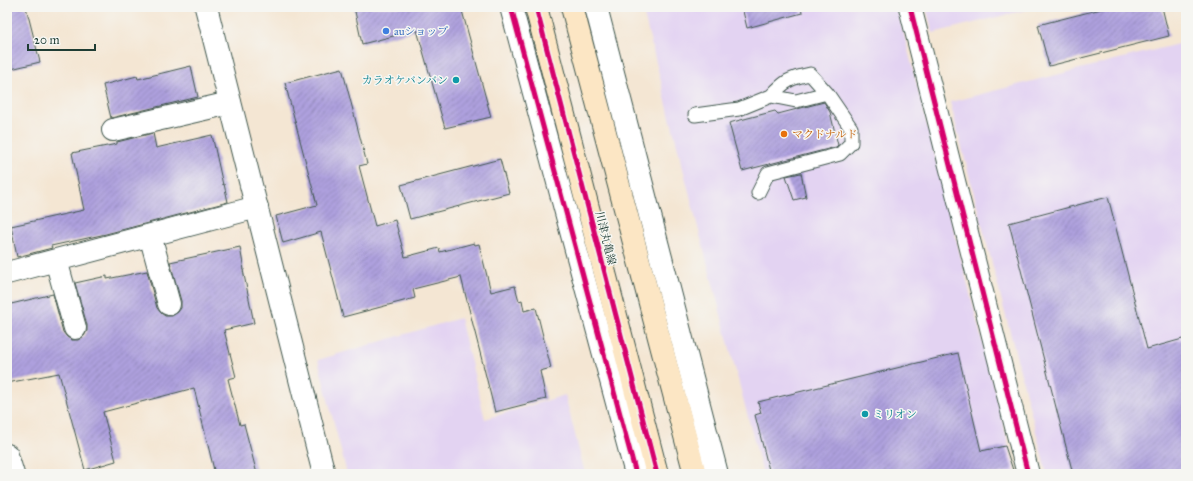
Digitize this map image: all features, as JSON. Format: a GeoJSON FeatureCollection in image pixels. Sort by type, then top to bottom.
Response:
{"type":"FeatureCollection","features":[{"type":"Feature","properties":{"kind":"main road","name":"川津丸亀線"},"geometry":{"type":"LineString","coordinates":[[536,7],[657,474]]}},
{"type":"Feature","properties":{"kind":"main road"},"geometry":{"type":"LineString","coordinates":[[572,7],[695,474]]}},
{"type":"Feature","properties":{"kind":"street"},"geometry":{"type":"LineString","coordinates":[[206,7],[324,474]]}},
{"type":"Feature","properties":{"kind":"street"},"geometry":{"type":"LineString","coordinates":[[511,7],[636,474]]}},
{"type":"Feature","properties":{"kind":"street"},"geometry":{"type":"LineString","coordinates":[[596,7],[717,474]]}},
{"type":"Feature","properties":{"kind":"street"},"geometry":{"type":"LineString","coordinates":[[910,7],[1028,474]]}},
{"type":"Feature","properties":{"kind":"street"},"geometry":{"type":"LineString","coordinates":[[113,130],[230,103]]}},
{"type":"Feature","properties":{"kind":"street"},"geometry":{"type":"LineString","coordinates":[[7,273],[257,207]]}},
{"type":"Feature","properties":{"kind":"street"},"geometry":{"type":"LineString","coordinates":[[150,235],[169,304]]}},
{"type":"Feature","properties":{"kind":"street"},"geometry":{"type":"LineString","coordinates":[[56,260],[75,328]]}},
{"type":"Feature","properties":{"kind":"street"},"geometry":{"type":"LineString","coordinates":[[7,455],[13,474]]}},
{"type":"Feature","properties":{"kind":"lane"},"geometry":{"type":"LineString","coordinates":[[695,114],[739,109],[771,96],[781,86],[794,77],[810,74],[827,93],[851,128],[851,143],[840,154],[768,173],[758,192]]}},
{"type":"Feature","properties":{"kind":"lane"},"geometry":{"type":"LineString","coordinates":[[771,96],[796,101],[827,93]]}},
{"type":"Feature","properties":{"kind":"shaded area"},"geometry":{"type":"Polygon","coordinates":[[[642,7],[897,7],[1016,474],[763,474],[642,7]]]}},
{"type":"Feature","properties":{"kind":"shaded area"},"geometry":{"type":"Polygon","coordinates":[[[926,7],[1038,7],[933,33],[926,7]]]}},
{"type":"Feature","properties":{"kind":"shaded area"},"geometry":{"type":"Polygon","coordinates":[[[1186,42],[1186,474],[1047,474],[950,102],[1186,42]]]}},
{"type":"Feature","properties":{"kind":"shaded area"},"geometry":{"type":"Polygon","coordinates":[[[460,318],[485,419],[565,395],[585,474],[347,474],[318,360],[460,318]]]}},
{"type":"Feature","properties":{"kind":"building"},"geometry":{"type":"Polygon","coordinates":[[[7,7],[26,7],[40,62],[7,70],[7,7]]]}},
{"type":"Feature","properties":{"kind":"building"},"geometry":{"type":"Polygon","coordinates":[[[354,7],[461,7],[491,117],[445,128],[417,30],[362,44],[354,7]]]}},
{"type":"Feature","properties":{"kind":"building"},"geometry":{"type":"Polygon","coordinates":[[[742,7],[801,7],[802,13],[747,28],[742,7]]]}},
{"type":"Feature","properties":{"kind":"building"},"geometry":{"type":"Polygon","coordinates":[[[1109,7],[1162,7],[1169,36],[1049,66],[1038,25],[1109,7]]]}},
{"type":"Feature","properties":{"kind":"building"},"geometry":{"type":"Polygon","coordinates":[[[191,66],[198,97],[111,118],[103,85],[137,76],[138,79],[191,66]]]}},
{"type":"Feature","properties":{"kind":"building"},"geometry":{"type":"Polygon","coordinates":[[[342,68],[367,164],[359,166],[375,226],[395,220],[405,257],[439,248],[440,252],[474,243],[475,245],[479,244],[491,292],[515,286],[519,301],[522,300],[524,311],[536,308],[551,368],[540,371],[546,399],[495,412],[461,277],[413,289],[415,298],[343,317],[321,232],[283,243],[276,216],[317,205],[285,83],[342,68]]]}},
{"type":"Feature","properties":{"kind":"building","name":"マクドナルド"},"geometry":{"type":"Polygon","coordinates":[[[824,102],[830,112],[838,145],[836,147],[742,171],[729,123],[775,111],[778,114],[824,102]]]}},
{"type":"Feature","properties":{"kind":"building"},"geometry":{"type":"Polygon","coordinates":[[[153,133],[156,148],[212,135],[228,202],[106,234],[51,246],[52,248],[17,257],[11,226],[84,210],[72,153],[117,144],[117,142],[153,133]]]}},
{"type":"Feature","properties":{"kind":"building"},"geometry":{"type":"Polygon","coordinates":[[[500,159],[509,193],[410,219],[401,185],[500,159]]]}},
{"type":"Feature","properties":{"kind":"building"},"geometry":{"type":"Polygon","coordinates":[[[801,173],[806,197],[794,200],[786,176],[801,173]]]}},
{"type":"Feature","properties":{"kind":"building"},"geometry":{"type":"Polygon","coordinates":[[[1108,197],[1147,349],[1186,338],[1186,474],[1073,474],[1009,223],[1108,197]]]}},
{"type":"Feature","properties":{"kind":"building"},"geometry":{"type":"Polygon","coordinates":[[[240,247],[243,270],[254,323],[224,330],[236,377],[228,379],[240,425],[244,424],[257,474],[215,474],[194,388],[103,412],[116,461],[85,470],[59,373],[7,383],[7,305],[53,294],[63,332],[72,340],[78,340],[84,336],[87,331],[87,325],[75,283],[107,276],[107,279],[147,271],[157,308],[165,316],[172,316],[181,308],[181,301],[170,262],[240,247]]]}},
{"type":"Feature","properties":{"kind":"building","name":"ミリオン"},"geometry":{"type":"Polygon","coordinates":[[[958,353],[981,451],[1005,446],[1013,470],[998,474],[770,474],[755,415],[761,413],[758,402],[958,353]]]}},
{"type":"Feature","properties":{"kind":"cycle path"},"geometry":{"type":"LineString","coordinates":[[511,7],[636,474]]}},
{"type":"Feature","properties":{"kind":"cycle path"},"geometry":{"type":"LineString","coordinates":[[536,7],[657,474]]}},
{"type":"Feature","properties":{"kind":"cycle path"},"geometry":{"type":"LineString","coordinates":[[910,7],[1028,474]]}},
{"type":"Feature","properties":{"kind":"place","name":"auショップ"},"geometry":{"type":"Point","coordinates":[386,31]}},
{"type":"Feature","properties":{"kind":"place","name":"カラオケバンバン"},"geometry":{"type":"Point","coordinates":[456,80]}},
{"type":"Feature","properties":{"kind":"place","name":"マクドナルド"},"geometry":{"type":"Point","coordinates":[784,134]}},
{"type":"Feature","properties":{"kind":"place","name":"ミリオン"},"geometry":{"type":"Point","coordinates":[865,414]}}]}
